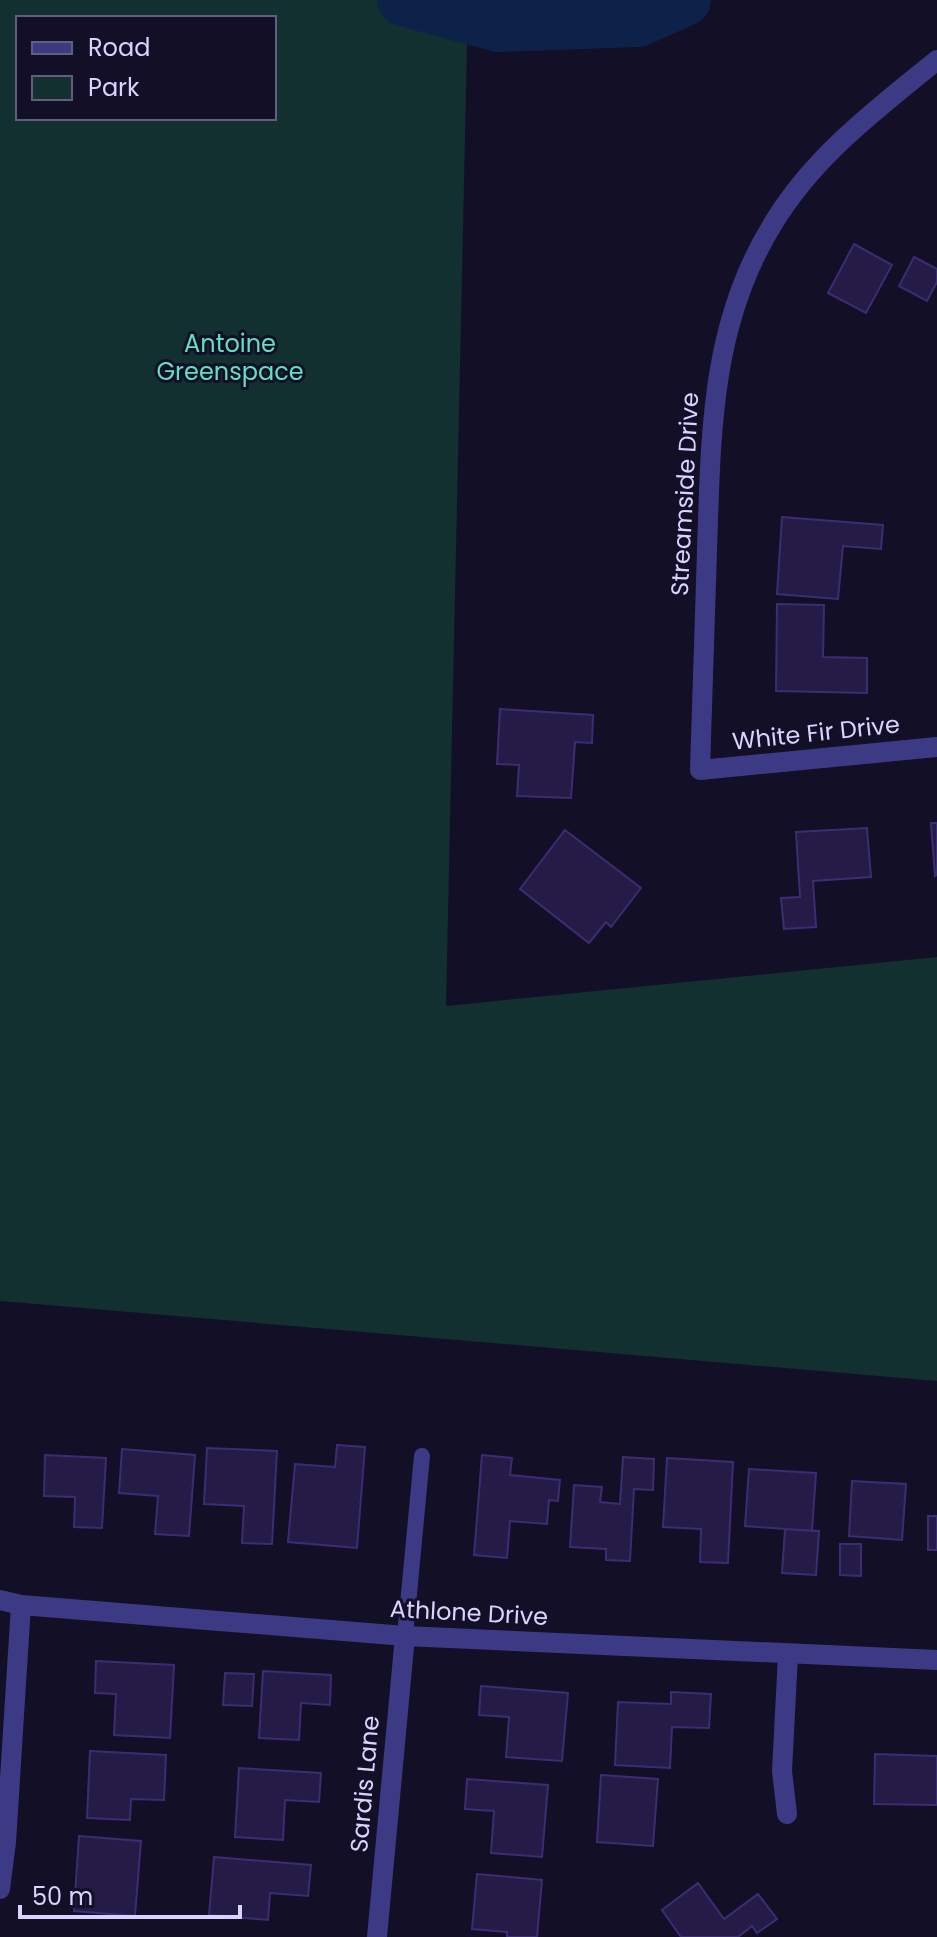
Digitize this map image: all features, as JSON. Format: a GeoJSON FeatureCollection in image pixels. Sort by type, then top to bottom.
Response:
{"type":"FeatureCollection","features":[{"type":"Feature","properties":{"kind":"street","name":"Streamside Drive"},"geometry":{"type":"LineString","coordinates":[[700,770],[711,433],[727,331],[739,290],[775,220],[827,153],[937,60]]}},
{"type":"Feature","properties":{"kind":"street","name":"White Fir Drive"},"geometry":{"type":"LineString","coordinates":[[700,770],[937,747]]}},
{"type":"Feature","properties":{"kind":"street","name":"Athlone Drive"},"geometry":{"type":"LineString","coordinates":[[0,1600],[21,1605],[405,1636],[937,1660]]}},
{"type":"Feature","properties":{"kind":"street"},"geometry":{"type":"LineString","coordinates":[[0,1889],[6,1842],[21,1605]]}},
{"type":"Feature","properties":{"kind":"street","name":"Sardis Lane"},"geometry":{"type":"LineString","coordinates":[[377,1937],[405,1636]]}},
{"type":"Feature","properties":{"kind":"street"},"geometry":{"type":"LineString","coordinates":[[787,1814],[782,1771],[788,1655]]}},
{"type":"Feature","properties":{"kind":"lane"},"geometry":{"type":"LineString","coordinates":[[405,1636],[422,1456]]}},
{"type":"Feature","properties":{"kind":"green space","name":"Antoine Greenspace"},"geometry":{"type":"Polygon","coordinates":[[[0,0],[468,0],[446,1006],[937,957],[937,1381],[0,1301],[0,0]]]}},
{"type":"Feature","properties":{"kind":"building"},"geometry":{"type":"Polygon","coordinates":[[[854,244],[892,265],[866,313],[828,293],[854,244]]]}},
{"type":"Feature","properties":{"kind":"building"},"geometry":{"type":"Polygon","coordinates":[[[914,257],[937,269],[937,282],[927,301],[899,286],[914,257]]]}},
{"type":"Feature","properties":{"kind":"building"},"geometry":{"type":"Polygon","coordinates":[[[782,517],[883,525],[881,549],[843,546],[838,599],[777,594],[782,517]]]}},
{"type":"Feature","properties":{"kind":"building"},"geometry":{"type":"Polygon","coordinates":[[[777,604],[824,605],[823,657],[867,658],[867,693],[776,691],[777,604]]]}},
{"type":"Feature","properties":{"kind":"building"},"geometry":{"type":"Polygon","coordinates":[[[500,709],[593,715],[592,743],[575,742],[571,798],[517,796],[519,765],[497,764],[500,709]]]}},
{"type":"Feature","properties":{"kind":"building"},"geometry":{"type":"Polygon","coordinates":[[[931,823],[937,823],[935,876],[931,823]]]}},
{"type":"Feature","properties":{"kind":"building"},"geometry":{"type":"Polygon","coordinates":[[[867,828],[871,877],[813,881],[816,927],[784,929],[781,898],[800,897],[796,832],[867,828]]]}},
{"type":"Feature","properties":{"kind":"building"},"geometry":{"type":"Polygon","coordinates":[[[565,830],[641,888],[611,927],[606,922],[589,943],[520,889],[565,830]]]}},
{"type":"Feature","properties":{"kind":"building"},"geometry":{"type":"Polygon","coordinates":[[[337,1445],[365,1447],[357,1548],[288,1542],[295,1464],[335,1467],[337,1445]]]}},
{"type":"Feature","properties":{"kind":"building"},"geometry":{"type":"Polygon","coordinates":[[[207,1448],[277,1451],[272,1544],[242,1543],[244,1506],[204,1504],[207,1448]]]}},
{"type":"Feature","properties":{"kind":"building"},"geometry":{"type":"Polygon","coordinates":[[[122,1449],[195,1455],[189,1536],[155,1534],[158,1496],[119,1493],[122,1449]]]}},
{"type":"Feature","properties":{"kind":"building"},"geometry":{"type":"Polygon","coordinates":[[[45,1455],[106,1458],[102,1528],[74,1527],[75,1497],[44,1496],[45,1455]]]}},
{"type":"Feature","properties":{"kind":"building"},"geometry":{"type":"Polygon","coordinates":[[[482,1455],[512,1458],[510,1475],[560,1480],[558,1501],[549,1500],[547,1524],[510,1521],[507,1558],[474,1555],[482,1455]]]}},
{"type":"Feature","properties":{"kind":"building"},"geometry":{"type":"Polygon","coordinates":[[[623,1457],[654,1459],[653,1490],[634,1489],[630,1561],[606,1560],[606,1549],[570,1547],[574,1485],[602,1487],[600,1502],[620,1504],[623,1457]]]}},
{"type":"Feature","properties":{"kind":"building"},"geometry":{"type":"Polygon","coordinates":[[[667,1458],[733,1462],[728,1563],[700,1562],[701,1529],[663,1527],[667,1458]]]}},
{"type":"Feature","properties":{"kind":"building"},"geometry":{"type":"Polygon","coordinates":[[[749,1469],[816,1473],[812,1531],[745,1526],[749,1469]]]}},
{"type":"Feature","properties":{"kind":"building"},"geometry":{"type":"Polygon","coordinates":[[[852,1481],[906,1484],[902,1540],[849,1536],[852,1481]]]}},
{"type":"Feature","properties":{"kind":"building"},"geometry":{"type":"Polygon","coordinates":[[[928,1516],[937,1516],[937,1550],[928,1550],[928,1516]]]}},
{"type":"Feature","properties":{"kind":"building"},"geometry":{"type":"Polygon","coordinates":[[[785,1529],[819,1531],[816,1575],[782,1573],[785,1529]]]}},
{"type":"Feature","properties":{"kind":"building"},"geometry":{"type":"Polygon","coordinates":[[[840,1544],[861,1544],[861,1576],[840,1575],[840,1544]]]}},
{"type":"Feature","properties":{"kind":"building"},"geometry":{"type":"Polygon","coordinates":[[[96,1661],[174,1665],[170,1738],[114,1735],[116,1694],[95,1693],[96,1661]]]}},
{"type":"Feature","properties":{"kind":"building"},"geometry":{"type":"Polygon","coordinates":[[[263,1671],[331,1675],[330,1705],[301,1703],[299,1740],[259,1738],[263,1671]]]}},
{"type":"Feature","properties":{"kind":"building"},"geometry":{"type":"Polygon","coordinates":[[[225,1673],[254,1674],[252,1706],[223,1705],[225,1673]]]}},
{"type":"Feature","properties":{"kind":"building"},"geometry":{"type":"Polygon","coordinates":[[[481,1686],[568,1693],[562,1761],[506,1757],[509,1717],[479,1715],[481,1686]]]}},
{"type":"Feature","properties":{"kind":"building"},"geometry":{"type":"Polygon","coordinates":[[[671,1692],[711,1694],[709,1728],[672,1727],[670,1768],[615,1765],[618,1702],[671,1704],[671,1692]]]}},
{"type":"Feature","properties":{"kind":"building"},"geometry":{"type":"Polygon","coordinates":[[[90,1751],[166,1755],[164,1800],[131,1799],[130,1820],[87,1818],[90,1751]]]}},
{"type":"Feature","properties":{"kind":"building"},"geometry":{"type":"Polygon","coordinates":[[[875,1754],[937,1756],[937,1805],[874,1804],[875,1754]]]}},
{"type":"Feature","properties":{"kind":"building"},"geometry":{"type":"Polygon","coordinates":[[[239,1768],[321,1773],[319,1802],[285,1800],[283,1840],[235,1837],[239,1768]]]}},
{"type":"Feature","properties":{"kind":"building"},"geometry":{"type":"Polygon","coordinates":[[[601,1775],[658,1779],[653,1846],[597,1842],[601,1775]]]}},
{"type":"Feature","properties":{"kind":"building"},"geometry":{"type":"Polygon","coordinates":[[[467,1779],[548,1785],[542,1857],[491,1853],[494,1811],[465,1809],[467,1779]]]}},
{"type":"Feature","properties":{"kind":"building"},"geometry":{"type":"Polygon","coordinates":[[[79,1836],[141,1841],[135,1916],[74,1911],[79,1836]]]}},
{"type":"Feature","properties":{"kind":"building"},"geometry":{"type":"Polygon","coordinates":[[[214,1857],[311,1865],[308,1896],[270,1893],[268,1920],[209,1915],[214,1857]]]}},
{"type":"Feature","properties":{"kind":"building"},"geometry":{"type":"Polygon","coordinates":[[[477,1874],[542,1880],[537,1937],[507,1937],[507,1932],[472,1929],[477,1874]]]}},
{"type":"Feature","properties":{"kind":"building"},"geometry":{"type":"Polygon","coordinates":[[[698,1883],[724,1919],[758,1894],[777,1919],[757,1933],[752,1926],[738,1937],[681,1937],[662,1910],[698,1883]]]}},
{"type":"Feature","properties":{"kind":"waterway"},"geometry":{"type":"LineString","coordinates":[[403,0],[498,26],[638,21],[685,0]]}}]}
